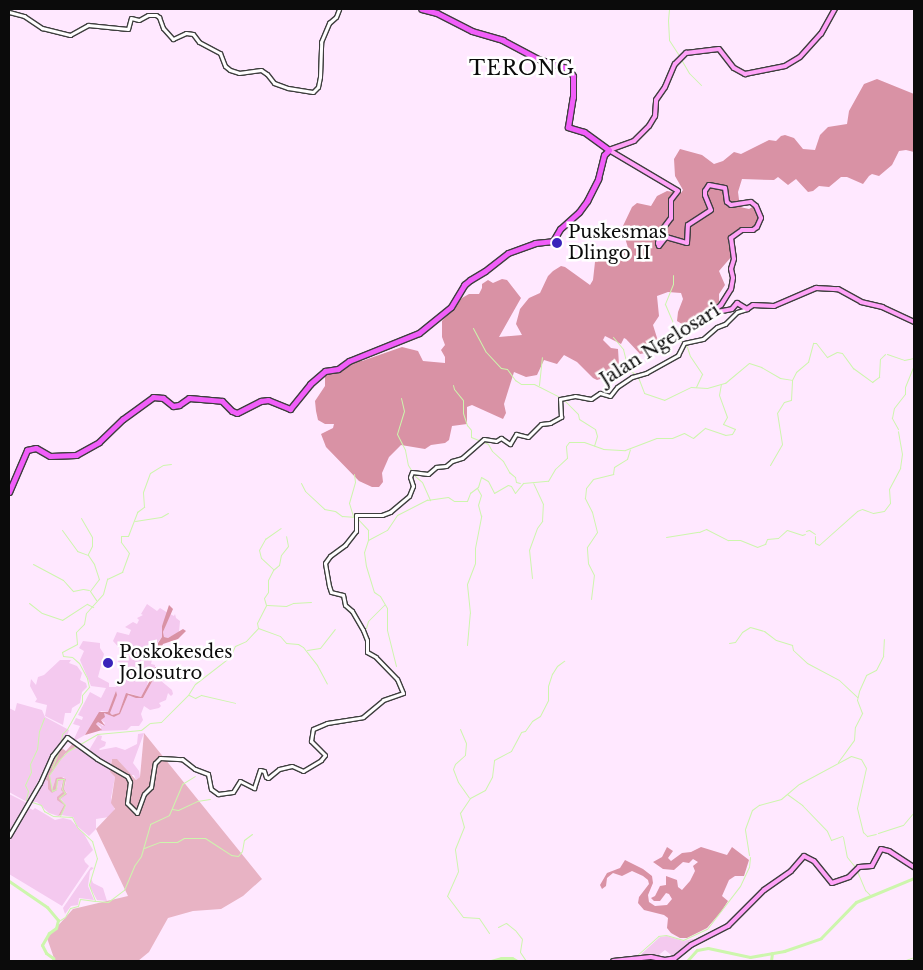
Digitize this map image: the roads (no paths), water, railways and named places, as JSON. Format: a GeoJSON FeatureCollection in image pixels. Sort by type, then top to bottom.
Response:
{"type":"FeatureCollection","features":[{"type":"Feature","properties":{"kind":"main road"},"geometry":{"type":"LineString","coordinates":[[421,9],[437,13],[472,31],[504,40],[538,59],[569,69],[573,76],[573,97],[568,127],[584,132],[607,149],[678,192],[672,200],[671,218],[662,230],[658,243],[659,246],[666,237],[687,243],[688,224],[711,209],[704,190],[709,185],[725,188],[727,202],[731,205],[751,202],[756,206],[761,218],[757,227],[752,230],[740,230],[730,238],[734,259],[731,269],[733,278],[731,288],[716,310],[718,312],[732,309],[737,303],[747,309],[753,305],[774,306],[816,288],[839,289],[861,302],[882,307],[914,322]]}},
{"type":"Feature","properties":{"kind":"main road"},"geometry":{"type":"LineString","coordinates":[[9,492],[28,450],[36,448],[50,456],[76,455],[99,442],[123,419],[153,397],[163,398],[173,406],[180,405],[189,398],[210,398],[224,401],[232,411],[237,413],[261,401],[268,400],[290,409],[310,384],[328,370],[338,369],[349,360],[419,333],[451,307],[464,285],[505,254],[535,243],[552,241],[560,229],[586,205],[598,179],[607,149],[634,141],[649,126],[655,116],[655,102],[664,90],[672,69],[680,58],[689,51],[719,49],[734,68],[742,73],[785,66],[800,57],[821,34],[835,9]]}},
{"type":"Feature","properties":{"kind":"main road"},"geometry":{"type":"LineString","coordinates":[[613,961],[634,958],[675,958],[691,946],[728,926],[766,889],[791,871],[804,856],[814,861],[832,884],[849,876],[858,867],[872,866],[883,849],[914,866]]}},
{"type":"Feature","properties":{"kind":"street"},"geometry":{"type":"LineString","coordinates":[[9,12],[28,18],[42,28],[67,35],[74,34],[89,25],[128,29],[131,18],[138,20],[148,15],[156,15],[160,18],[163,28],[173,39],[186,33],[193,34],[200,42],[220,52],[225,66],[230,70],[239,73],[260,70],[267,74],[274,83],[288,88],[313,92],[318,87],[321,73],[319,54],[321,42],[329,23],[336,17],[339,9]]}},
{"type":"Feature","properties":{"kind":"street","name":"Jalan Ngelosari"},"geometry":{"type":"LineString","coordinates":[[9,836],[52,756],[67,736],[97,759],[127,776],[130,782],[127,803],[136,813],[144,794],[151,787],[155,763],[159,759],[180,759],[195,769],[207,773],[211,789],[218,794],[234,791],[237,782],[240,781],[254,788],[260,770],[268,778],[279,769],[292,766],[305,770],[323,758],[324,755],[311,741],[311,732],[315,728],[327,723],[363,717],[383,700],[403,694],[397,679],[376,657],[367,652],[363,630],[352,611],[345,605],[343,595],[330,590],[325,563],[330,556],[345,545],[356,531],[355,517],[372,513],[382,515],[393,510],[409,496],[413,486],[410,477],[413,472],[428,474],[436,467],[446,466],[452,461],[462,458],[473,450],[479,441],[485,438],[496,441],[501,438],[510,444],[516,434],[528,437],[541,424],[550,424],[561,416],[558,402],[562,399],[575,396],[591,399],[600,393],[610,396],[617,387],[636,375],[646,373],[651,368],[677,356],[683,344],[703,340],[738,312],[747,309]]}},
{"type":"Feature","properties":{"kind":"waterway"},"geometry":{"type":"LineString","coordinates":[[669,9],[669,40],[680,57]]}},
{"type":"Feature","properties":{"kind":"waterway"},"geometry":{"type":"LineString","coordinates":[[682,61],[689,73],[701,85]]}},
{"type":"Feature","properties":{"kind":"waterway"},"geometry":{"type":"LineString","coordinates":[[673,275],[673,284],[665,304],[680,340],[687,347],[690,356],[702,374],[696,387]]}},
{"type":"Feature","properties":{"kind":"waterway"},"geometry":{"type":"LineString","coordinates":[[473,328],[486,352],[501,368],[507,369],[515,380],[521,384],[534,384],[560,397]]}},
{"type":"Feature","properties":{"kind":"waterway"},"geometry":{"type":"LineString","coordinates":[[613,337],[623,349],[628,369],[635,374]]}},
{"type":"Feature","properties":{"kind":"waterway"},"geometry":{"type":"LineString","coordinates":[[638,377],[644,393],[664,400],[691,387],[707,388],[725,383],[749,363],[761,367],[780,378],[792,380],[796,372],[808,362],[813,343],[816,343],[827,357],[837,352],[842,353],[853,368],[872,382],[879,377],[880,359],[885,354]]}},
{"type":"Feature","properties":{"kind":"waterway"},"geometry":{"type":"LineString","coordinates":[[887,354],[904,360],[914,358]]}},
{"type":"Feature","properties":{"kind":"waterway"},"geometry":{"type":"LineString","coordinates":[[539,385],[542,357]]}},
{"type":"Feature","properties":{"kind":"waterway"},"geometry":{"type":"LineString","coordinates":[[898,429],[892,418],[894,408],[905,394],[905,387],[914,365]]}},
{"type":"Feature","properties":{"kind":"waterway"},"geometry":{"type":"LineString","coordinates":[[770,465],[782,444],[777,413],[784,402],[791,400],[792,380]]}},
{"type":"Feature","properties":{"kind":"waterway"},"geometry":{"type":"LineString","coordinates":[[368,540],[387,530],[397,515],[427,500],[448,497],[454,501],[467,501],[470,493],[478,487],[481,477],[488,481],[494,493],[508,485],[511,486],[515,493],[523,483],[548,481],[555,469],[567,458],[566,446],[569,442],[584,442],[603,449],[625,450],[656,438],[672,438],[684,433],[693,438],[705,428],[725,435],[732,434],[735,429],[723,424],[727,417],[719,395],[721,384]]}},
{"type":"Feature","properties":{"kind":"waterway"},"geometry":{"type":"LineString","coordinates":[[453,385],[463,400],[463,413],[471,430],[471,437],[488,444],[515,477],[516,482],[520,483]]}},
{"type":"Feature","properties":{"kind":"waterway"},"geometry":{"type":"LineString","coordinates":[[401,398],[404,411],[397,434],[405,450],[408,465],[415,476],[422,482],[430,500]]}},
{"type":"Feature","properties":{"kind":"waterway"},"geometry":{"type":"LineString","coordinates":[[563,399],[578,414],[579,419],[595,429],[597,436],[594,446]]}},
{"type":"Feature","properties":{"kind":"waterway"},"geometry":{"type":"LineString","coordinates":[[815,536],[815,543],[819,545],[857,511],[862,509],[873,513],[884,511],[890,503],[889,489],[900,468],[902,454],[898,431]]}},
{"type":"Feature","properties":{"kind":"waterway"},"geometry":{"type":"LineString","coordinates":[[591,599],[594,575],[588,563],[587,547],[597,532],[592,512],[585,498],[586,488],[593,479],[613,474],[614,467],[627,459],[630,449]]}},
{"type":"Feature","properties":{"kind":"waterway"},"geometry":{"type":"LineString","coordinates":[[61,743],[62,734],[67,729],[82,702],[82,695],[89,687],[87,678],[79,663],[72,657],[63,656],[62,652],[77,644],[76,632],[84,624],[86,613],[103,594],[107,579],[122,572],[129,553],[121,542],[121,536],[128,536],[137,512],[144,507],[143,492],[150,473],[163,465],[171,464]]}},
{"type":"Feature","properties":{"kind":"waterway"},"geometry":{"type":"LineString","coordinates":[[353,516],[349,503],[355,482],[354,474]]}},
{"type":"Feature","properties":{"kind":"waterway"},"geometry":{"type":"LineString","coordinates":[[301,483],[305,491],[324,509],[335,511],[342,516],[356,517],[368,530],[368,540],[364,552],[366,566],[374,592],[380,596],[387,608],[387,630],[396,666]]}},
{"type":"Feature","properties":{"kind":"waterway"},"geometry":{"type":"LineString","coordinates":[[532,578],[529,550],[537,528],[542,521],[543,504],[533,483]]}},
{"type":"Feature","properties":{"kind":"waterway"},"geometry":{"type":"LineString","coordinates":[[467,645],[470,613],[467,584],[475,563],[475,548],[481,516],[478,505],[481,495],[477,488]]}},
{"type":"Feature","properties":{"kind":"waterway"},"geometry":{"type":"LineString","coordinates":[[135,521],[161,517],[168,513]]}},
{"type":"Feature","properties":{"kind":"waterway"},"geometry":{"type":"LineString","coordinates":[[81,518],[92,537],[92,546],[88,554]]}},
{"type":"Feature","properties":{"kind":"waterway"},"geometry":{"type":"LineString","coordinates":[[273,569],[261,558],[259,550],[265,539],[281,528]]}},
{"type":"Feature","properties":{"kind":"waterway"},"geometry":{"type":"LineString","coordinates":[[666,537],[699,532],[706,529],[728,540],[740,540],[757,547],[765,544],[767,539],[778,538],[787,530],[802,535],[805,534]]}},
{"type":"Feature","properties":{"kind":"waterway"},"geometry":{"type":"LineString","coordinates":[[62,530],[77,551],[88,555],[94,564],[99,579],[90,591],[96,600]]}},
{"type":"Feature","properties":{"kind":"waterway"},"geometry":{"type":"LineString","coordinates":[[806,531],[809,530],[815,534]]}},
{"type":"Feature","properties":{"kind":"waterway"},"geometry":{"type":"LineString","coordinates":[[60,816],[65,805],[59,798],[65,793],[62,789],[64,779],[57,779],[56,789],[52,791],[49,775],[68,751],[97,734],[141,730],[150,723],[161,722],[188,695],[195,684],[230,657],[235,646],[246,641],[258,628],[257,623],[266,605],[264,598],[268,592],[268,580],[273,570],[279,565],[281,555],[288,546],[286,536]]}},
{"type":"Feature","properties":{"kind":"waterway"},"geometry":{"type":"LineString","coordinates":[[33,564],[63,580],[73,591],[89,590]]}},
{"type":"Feature","properties":{"kind":"waterway"},"geometry":{"type":"LineString","coordinates":[[267,605],[286,606],[293,603],[311,602]]}},
{"type":"Feature","properties":{"kind":"waterway"},"geometry":{"type":"LineString","coordinates":[[29,603],[42,613],[62,620],[87,604],[93,607]]}},
{"type":"Feature","properties":{"kind":"waterway"},"geometry":{"type":"LineString","coordinates":[[366,628],[368,621],[384,605]]}},
{"type":"Feature","properties":{"kind":"waterway"},"geometry":{"type":"LineString","coordinates":[[729,643],[735,642],[742,632],[750,627],[764,631],[776,640],[792,645],[793,650],[807,663],[839,680],[857,697]]}},
{"type":"Feature","properties":{"kind":"waterway"},"geometry":{"type":"LineString","coordinates":[[258,628],[280,636],[286,643],[298,644],[303,647],[317,665],[327,684]]}},
{"type":"Feature","properties":{"kind":"waterway"},"geometry":{"type":"LineString","coordinates":[[307,650],[320,648],[335,629]]}},
{"type":"Feature","properties":{"kind":"waterway"},"geometry":{"type":"LineString","coordinates":[[838,762],[854,740],[855,727],[862,713],[857,700],[859,691],[866,675],[876,670],[883,656],[884,639]]}},
{"type":"Feature","properties":{"kind":"waterway"},"geometry":{"type":"LineString","coordinates":[[489,933],[479,918],[463,917],[447,896],[458,871],[455,849],[464,827],[460,813],[470,798],[485,790],[492,777],[494,760],[511,751],[521,732],[525,731],[532,721],[540,716],[548,700],[548,686],[552,674],[557,666],[564,661]]}},
{"type":"Feature","properties":{"kind":"waterway"},"geometry":{"type":"LineString","coordinates":[[189,695],[195,698],[201,695],[235,703]]}},
{"type":"Feature","properties":{"kind":"waterway"},"geometry":{"type":"LineString","coordinates":[[44,718],[39,731],[37,749],[30,764],[31,772],[25,785],[28,791],[26,800],[41,805],[44,811],[53,816],[72,817],[77,827],[92,841],[97,858],[89,885],[95,901],[80,899],[78,906],[70,908],[65,917],[57,922]]}},
{"type":"Feature","properties":{"kind":"waterway"},"geometry":{"type":"LineString","coordinates":[[460,729],[466,743],[465,755],[455,764],[453,769],[458,782],[469,798]]}},
{"type":"Feature","properties":{"kind":"waterway"},"geometry":{"type":"LineString","coordinates":[[52,768],[60,747]]}},
{"type":"Feature","properties":{"kind":"waterway"},"geometry":{"type":"LineString","coordinates":[[749,855],[745,829],[752,810],[759,805],[781,799],[799,784],[851,756],[861,759],[866,768],[857,808],[863,832],[867,836],[876,834]]}},
{"type":"Feature","properties":{"kind":"waterway"},"geometry":{"type":"LineString","coordinates":[[96,901],[108,902],[124,890],[134,866],[141,856],[150,824],[169,815],[182,784],[195,776]]}},
{"type":"Feature","properties":{"kind":"waterway"},"geometry":{"type":"LineString","coordinates":[[787,794],[802,805],[827,831],[831,840],[842,836]]}},
{"type":"Feature","properties":{"kind":"waterway"},"geometry":{"type":"LineString","coordinates":[[172,809],[178,810],[197,801],[210,799]]}},
{"type":"Feature","properties":{"kind":"waterway"},"geometry":{"type":"LineString","coordinates":[[878,833],[903,825],[914,812]]}},
{"type":"Feature","properties":{"kind":"waterway"},"geometry":{"type":"LineString","coordinates":[[144,848],[160,842],[177,842],[184,838],[205,838],[231,855],[238,856],[242,851],[244,840],[252,834]]}},
{"type":"Feature","properties":{"kind":"waterway"},"geometry":{"type":"LineString","coordinates":[[843,837],[847,857],[856,868]]}},
{"type":"Feature","properties":{"kind":"waterway"},"geometry":{"type":"LineString","coordinates":[[635,957],[658,936],[666,935],[683,940],[707,929],[740,886],[749,867],[750,857]]}},
{"type":"Feature","properties":{"kind":"waterway"},"geometry":{"type":"LineString","coordinates":[[857,871],[865,890],[870,895]]}},
{"type":"Feature","properties":{"kind":"waterway"},"geometry":{"type":"LineString","coordinates":[[687,961],[697,950],[708,948],[750,957],[784,951],[821,938],[856,902],[914,878]]}},
{"type":"Feature","properties":{"kind":"waterway"},"geometry":{"type":"LineString","coordinates":[[9,881],[47,907],[58,920],[56,928],[49,933],[42,945],[46,953],[54,961]]}},
{"type":"Feature","properties":{"kind":"waterway"},"geometry":{"type":"LineString","coordinates":[[498,927],[506,923],[515,930],[522,939],[520,952],[526,961]]}},
{"type":"Feature","properties":{"kind":"waterway"},"geometry":{"type":"LineString","coordinates":[[771,961],[772,953]]}},
{"type":"Feature","properties":{"kind":"waterway"},"geometry":{"type":"LineString","coordinates":[[903,961],[914,957]]}},
{"type":"Feature","properties":{"kind":"waterway"},"geometry":{"type":"LineString","coordinates":[[491,961],[501,958],[512,958],[517,961]]}},
{"type":"Feature","properties":{"kind":"place","name":"Puskesmas Dlingo II"},"geometry":{"type":"Point","coordinates":[557,243]}},
{"type":"Feature","properties":{"kind":"place","name":"Poskokesdes Jolosutro"},"geometry":{"type":"Point","coordinates":[108,663]}},
{"type":"Feature","properties":{"kind":"district","name":"TERONG"},"geometry":{"type":"Point","coordinates":[522,68]}}]}
